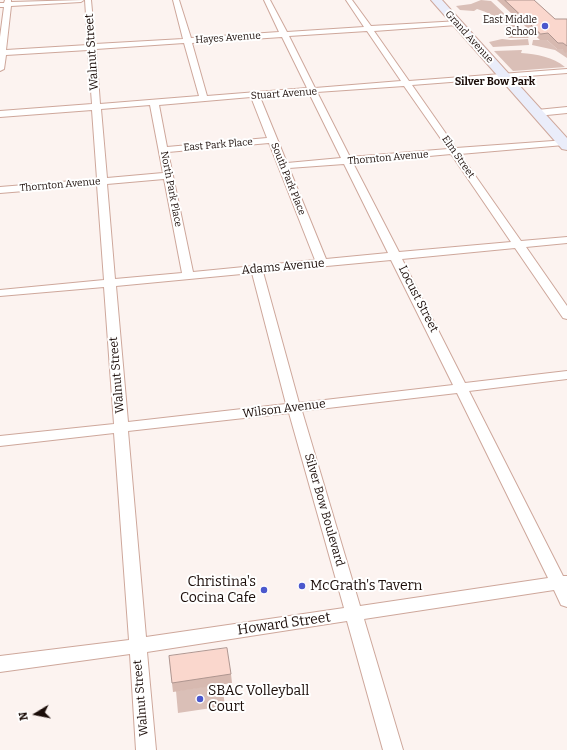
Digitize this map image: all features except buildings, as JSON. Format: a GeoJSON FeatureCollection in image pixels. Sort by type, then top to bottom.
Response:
{"type":"FeatureCollection","features":[{"type":"Feature","properties":{"kind":"main road","name":"Grand Avenue"},"geometry":{"type":"LineString","coordinates":[[436,0],[565,144]]}},
{"type":"Feature","properties":{"kind":"street"},"geometry":{"type":"LineString","coordinates":[[0,69],[5,3],[81,0]]}},
{"type":"Feature","properties":{"kind":"street","name":"Walnut Street"},"geometry":{"type":"LineString","coordinates":[[88,0],[146,750]]}},
{"type":"Feature","properties":{"kind":"street"},"geometry":{"type":"LineString","coordinates":[[176,0],[204,99]]}},
{"type":"Feature","properties":{"kind":"street","name":"Locust Street"},"geometry":{"type":"LineString","coordinates":[[267,0],[462,388],[563,582],[567,600]]}},
{"type":"Feature","properties":{"kind":"street","name":"Elm Street"},"geometry":{"type":"LineString","coordinates":[[349,0],[567,315]]}},
{"type":"Feature","properties":{"kind":"street","name":"Hayes Avenue"},"geometry":{"type":"LineString","coordinates":[[1,53],[457,23]]}},
{"type":"Feature","properties":{"kind":"street","name":"Stuart Avenue"},"geometry":{"type":"LineString","coordinates":[[0,114],[255,96],[567,71]]}},
{"type":"Feature","properties":{"kind":"street","name":"South Park Place"},"geometry":{"type":"LineString","coordinates":[[255,96],[322,263]]}},
{"type":"Feature","properties":{"kind":"street","name":"North Park Place"},"geometry":{"type":"LineString","coordinates":[[154,103],[188,275]]}},
{"type":"Feature","properties":{"kind":"street"},"geometry":{"type":"LineString","coordinates":[[537,113],[567,110]]}},
{"type":"Feature","properties":{"kind":"street","name":"East Park Place"},"geometry":{"type":"LineString","coordinates":[[163,150],[273,140]]}},
{"type":"Feature","properties":{"kind":"street","name":"Thornton Avenue"},"geometry":{"type":"LineString","coordinates":[[283,166],[565,144]]}},
{"type":"Feature","properties":{"kind":"street","name":"Thornton Avenue"},"geometry":{"type":"LineString","coordinates":[[0,190],[168,176]]}},
{"type":"Feature","properties":{"kind":"street","name":"Adams Avenue"},"geometry":{"type":"LineString","coordinates":[[0,294],[567,240]]}},
{"type":"Feature","properties":{"kind":"street","name":"Silver Bow Boulevard"},"geometry":{"type":"LineString","coordinates":[[257,269],[294,408],[394,750]]}},
{"type":"Feature","properties":{"kind":"street","name":"Wilson Avenue"},"geometry":{"type":"LineString","coordinates":[[0,441],[294,408],[567,375]]}},
{"type":"Feature","properties":{"kind":"street","name":"Howard Street"},"geometry":{"type":"LineString","coordinates":[[0,664],[137,646],[563,582]]}},
{"type":"Feature","properties":{"kind":"shaded area"},"geometry":{"type":"Polygon","coordinates":[[[481,0],[491,1],[511,20],[509,23],[503,23],[494,16],[481,10],[460,10],[456,6],[471,4],[481,0]]]}},
{"type":"Feature","properties":{"kind":"shaded area"},"geometry":{"type":"Polygon","coordinates":[[[505,24],[516,25],[529,38],[508,38],[510,36],[509,29],[505,24]]]}},
{"type":"Feature","properties":{"kind":"shaded area"},"geometry":{"type":"Polygon","coordinates":[[[502,39],[528,39],[529,45],[493,47],[489,42],[502,39]]]}},
{"type":"Feature","properties":{"kind":"shaded area"},"geometry":{"type":"Polygon","coordinates":[[[533,40],[547,40],[557,49],[562,49],[567,52],[567,58],[555,50],[532,45],[533,40]]]}},
{"type":"Feature","properties":{"kind":"shaded area"},"geometry":{"type":"Polygon","coordinates":[[[522,50],[521,53],[544,57],[565,67],[513,71],[494,51],[522,50]]]}},
{"type":"Feature","properties":{"kind":"shaded area","name":"SBAC Volleyball Court"},"geometry":{"type":"Polygon","coordinates":[[[222,684],[225,706],[178,713],[176,691],[222,684]]]}},
{"type":"Feature","properties":{"kind":"place","name":"East Middle School"},"geometry":{"type":"Point","coordinates":[545,26]}},
{"type":"Feature","properties":{"kind":"place","name":"McGrath's Tavern"},"geometry":{"type":"Point","coordinates":[302,586]}},
{"type":"Feature","properties":{"kind":"place","name":"Christina's Cocina Cafe"},"geometry":{"type":"Point","coordinates":[264,590]}},
{"type":"Feature","properties":{"kind":"place","name":"SBAC Volleyball Court"},"geometry":{"type":"Point","coordinates":[200,699]}},
{"type":"Feature","properties":{"kind":"district","name":"Silver Bow Park"},"geometry":{"type":"Point","coordinates":[495,82]}}]}
